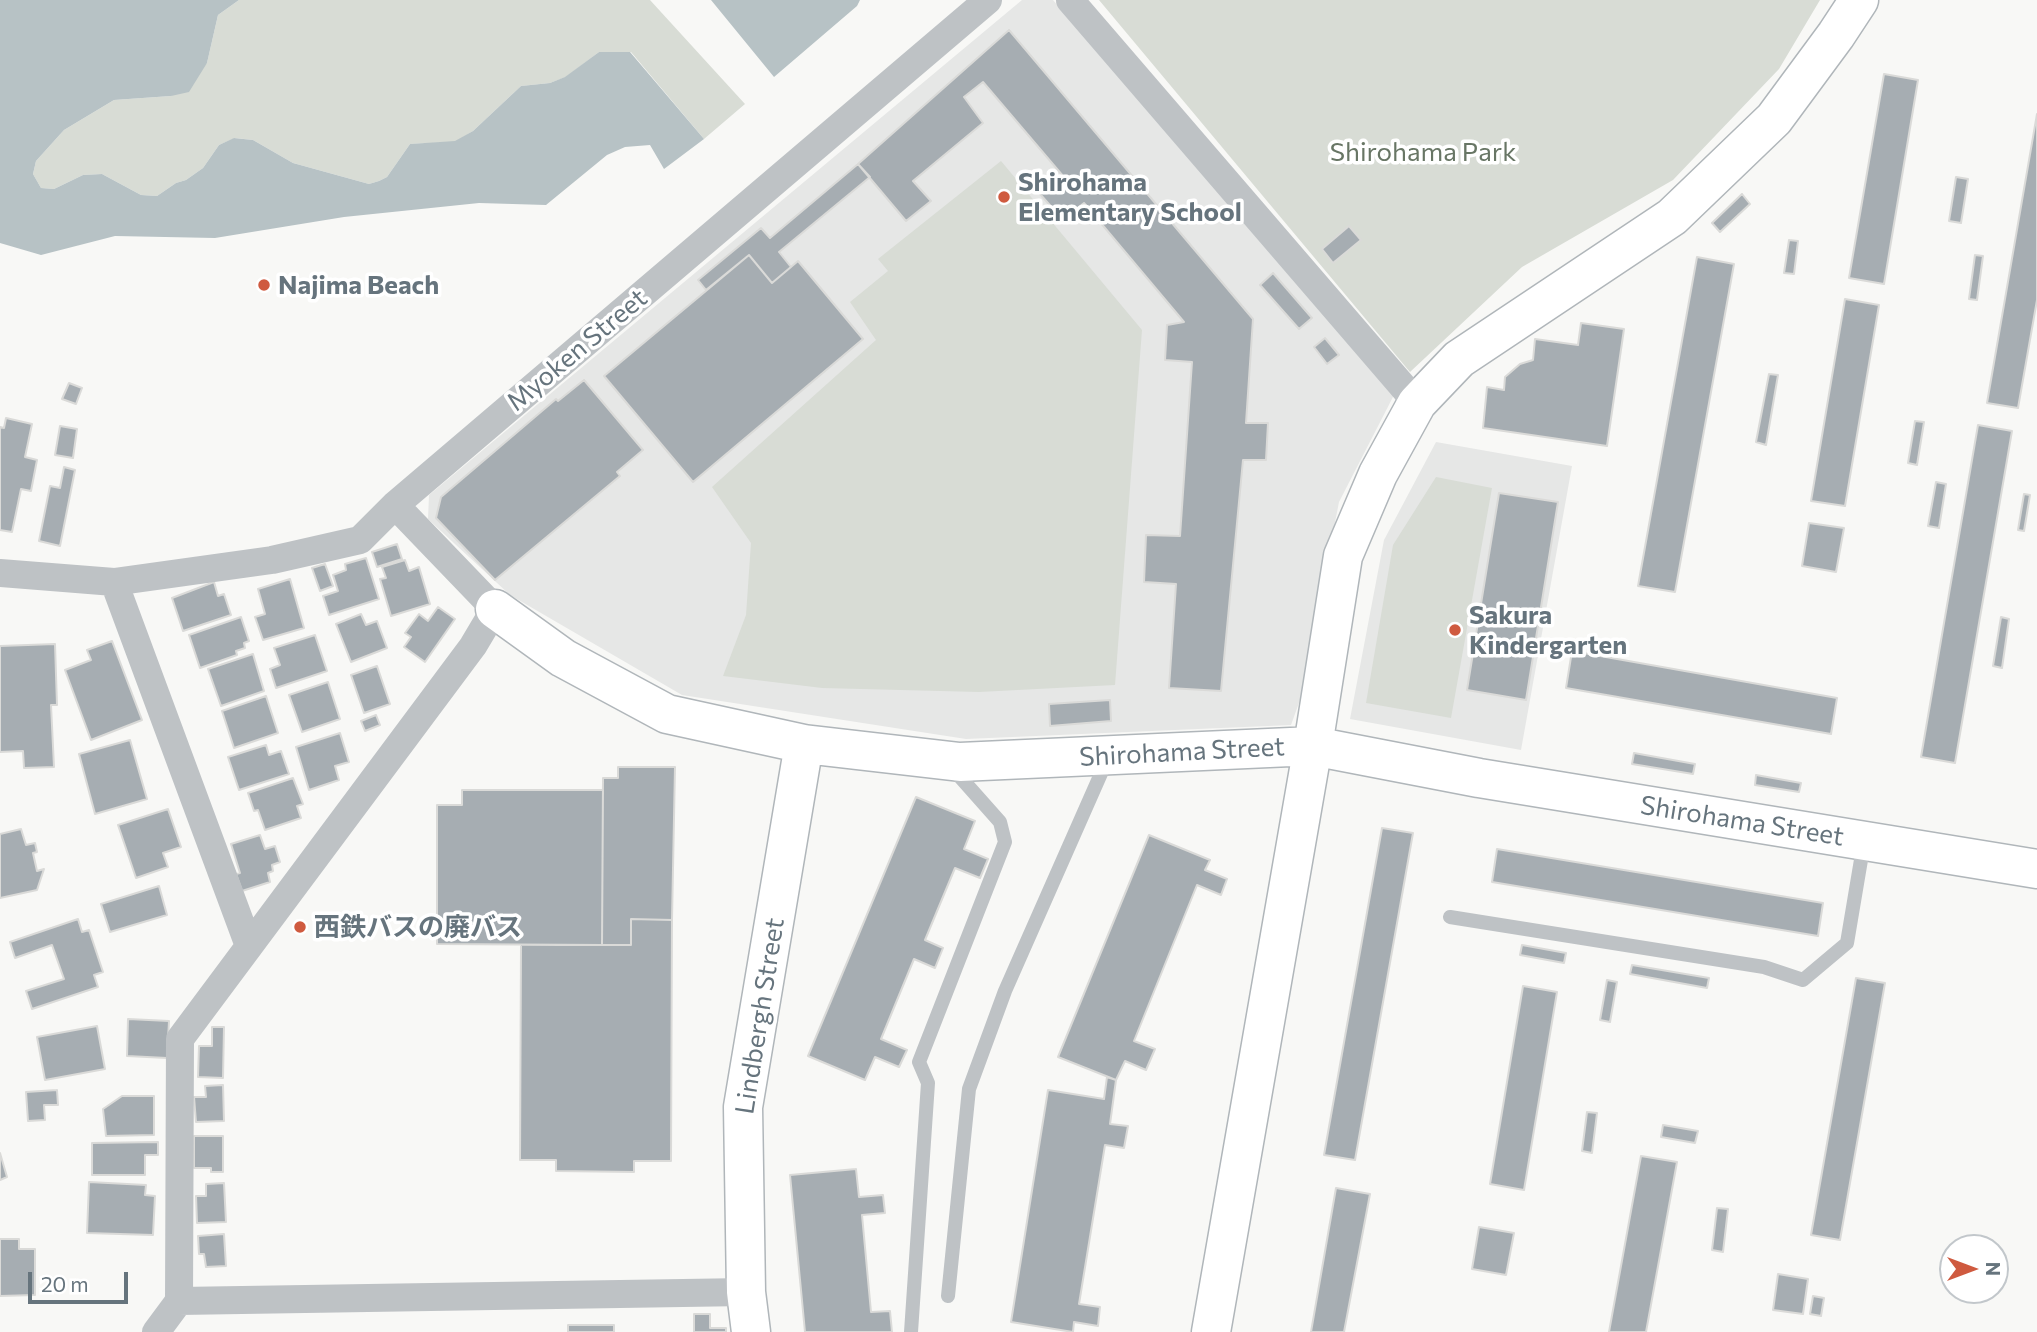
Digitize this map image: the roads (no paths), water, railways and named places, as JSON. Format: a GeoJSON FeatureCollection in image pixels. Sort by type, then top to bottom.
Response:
{"type":"FeatureCollection","features":[{"type":"Feature","properties":{"kind":"street","name":"Myoken Street"},"geometry":{"type":"LineString","coordinates":[[0,573],[114,582],[272,559],[360,540],[395,505],[988,0]]}},
{"type":"Feature","properties":{"kind":"street"},"geometry":{"type":"LineString","coordinates":[[1070,0],[1417,403]]}},
{"type":"Feature","properties":{"kind":"street"},"geometry":{"type":"LineString","coordinates":[[1211,1332],[1313,746],[1343,556],[1378,474],[1417,403],[1459,359],[1672,217],[1774,119],[1836,35],[1858,0]]}},
{"type":"Feature","properties":{"kind":"street","name":"Shirohama Street"},"geometry":{"type":"LineString","coordinates":[[395,505],[495,609],[563,658],[667,714],[804,744],[960,762],[1313,746],[1479,778],[2036,869]]}},
{"type":"Feature","properties":{"kind":"street"},"geometry":{"type":"LineString","coordinates":[[114,582],[249,946]]}},
{"type":"Feature","properties":{"kind":"street"},"geometry":{"type":"LineString","coordinates":[[156,1332],[180,1301],[180,1039],[473,646],[495,609]]}},
{"type":"Feature","properties":{"kind":"street","name":"Lindbergh Street"},"geometry":{"type":"LineString","coordinates":[[751,1332],[746,1292],[743,1107],[804,744]]}},
{"type":"Feature","properties":{"kind":"street"},"geometry":{"type":"LineString","coordinates":[[180,1301],[746,1292]]}},
{"type":"Feature","properties":{"kind":"lane"},"geometry":{"type":"LineString","coordinates":[[948,1296],[969,1089],[1005,991],[1109,755]]}},
{"type":"Feature","properties":{"kind":"lane"},"geometry":{"type":"LineString","coordinates":[[911,1332],[928,1083],[919,1062],[1005,842],[1000,822],[946,760]]}},
{"type":"Feature","properties":{"kind":"lane"},"geometry":{"type":"LineString","coordinates":[[1450,917],[1764,967],[1803,980],[1847,943],[1865,841]]}},
{"type":"Feature","properties":{"kind":"place","name":"Shirohama Elementary School"},"geometry":{"type":"Point","coordinates":[1004,197]}},
{"type":"Feature","properties":{"kind":"place","name":"Najima Beach"},"geometry":{"type":"Point","coordinates":[264,285]}},
{"type":"Feature","properties":{"kind":"place","name":"Sakura Kindergarten"},"geometry":{"type":"Point","coordinates":[1455,630]}},
{"type":"Feature","properties":{"kind":"place","name":"西鉄バスの廃バス"},"geometry":{"type":"Point","coordinates":[300,927]}},
{"type":"Feature","properties":{"kind":"park label","name":"Shirohama Park"},"geometry":{"type":"Point","coordinates":[1423,152]}}]}
